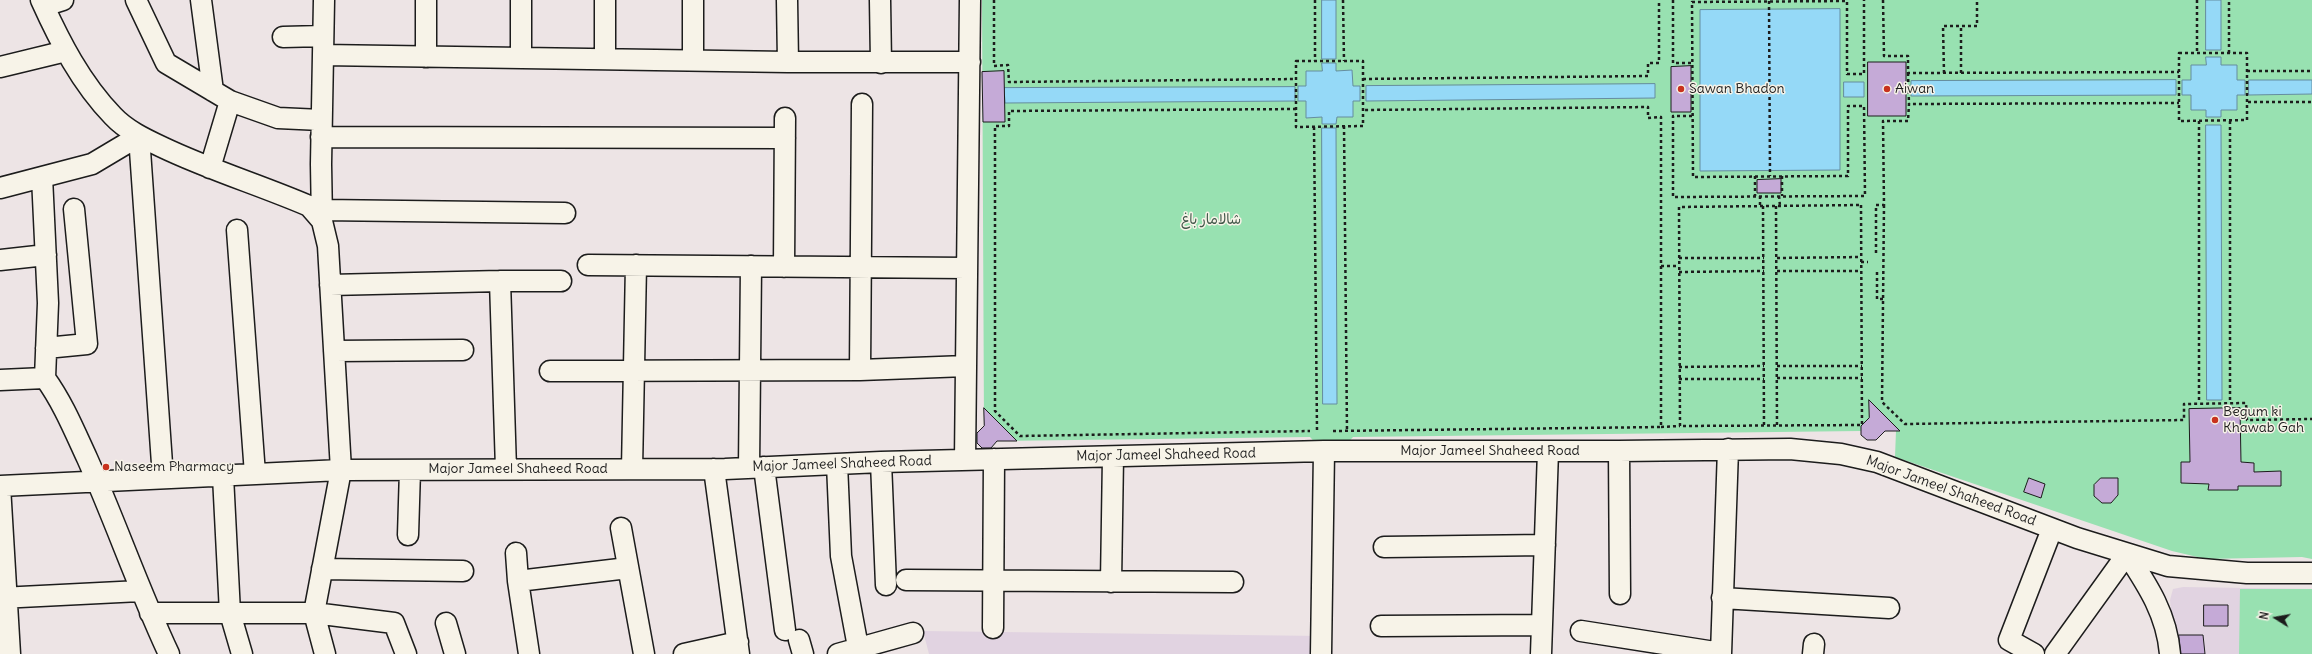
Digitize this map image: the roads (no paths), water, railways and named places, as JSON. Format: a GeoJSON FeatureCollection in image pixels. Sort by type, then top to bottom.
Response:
{"type":"FeatureCollection","features":[{"type":"Feature","properties":{"kind":"street"},"geometry":{"type":"LineString","coordinates":[[63,0],[43,3],[66,51],[87,84],[114,117],[139,136],[210,168],[309,206],[322,216],[565,213]]}},
{"type":"Feature","properties":{"kind":"street"},"geometry":{"type":"LineString","coordinates":[[136,0],[166,63],[230,101],[278,118],[321,128],[785,138]]}},
{"type":"Feature","properties":{"kind":"street"},"geometry":{"type":"LineString","coordinates":[[201,0],[213,91]]}},
{"type":"Feature","properties":{"kind":"street"},"geometry":{"type":"LineString","coordinates":[[324,0],[321,128],[322,216],[328,246],[341,470],[314,613],[325,654]]}},
{"type":"Feature","properties":{"kind":"street"},"geometry":{"type":"LineString","coordinates":[[426,0],[426,57]]}},
{"type":"Feature","properties":{"kind":"street"},"geometry":{"type":"LineString","coordinates":[[521,0],[521,58]]}},
{"type":"Feature","properties":{"kind":"street"},"geometry":{"type":"LineString","coordinates":[[605,0],[605,59]]}},
{"type":"Feature","properties":{"kind":"street"},"geometry":{"type":"LineString","coordinates":[[693,0],[693,60]]}},
{"type":"Feature","properties":{"kind":"street"},"geometry":{"type":"LineString","coordinates":[[787,0],[788,62]]}},
{"type":"Feature","properties":{"kind":"street"},"geometry":{"type":"LineString","coordinates":[[880,0],[881,63]]}},
{"type":"Feature","properties":{"kind":"street"},"geometry":{"type":"LineString","coordinates":[[965,460],[970,0]]}},
{"type":"Feature","properties":{"kind":"street"},"geometry":{"type":"LineString","coordinates":[[283,37],[323,46],[426,57],[881,63],[970,62]]}},
{"type":"Feature","properties":{"kind":"street"},"geometry":{"type":"LineString","coordinates":[[0,67],[66,51]]}},
{"type":"Feature","properties":{"kind":"street"},"geometry":{"type":"LineString","coordinates":[[210,168],[230,101]]}},
{"type":"Feature","properties":{"kind":"street"},"geometry":{"type":"LineString","coordinates":[[860,370],[862,104]]}},
{"type":"Feature","properties":{"kind":"street"},"geometry":{"type":"LineString","coordinates":[[784,267],[785,118]]}},
{"type":"Feature","properties":{"kind":"street"},"geometry":{"type":"LineString","coordinates":[[0,188],[92,164],[139,136]]}},
{"type":"Feature","properties":{"kind":"street"},"geometry":{"type":"LineString","coordinates":[[139,136],[163,478]]}},
{"type":"Feature","properties":{"kind":"street"},"geometry":{"type":"LineString","coordinates":[[42,177],[48,302],[45,378],[61,399],[98,482],[140,591],[169,654]]}},
{"type":"Feature","properties":{"kind":"street"},"geometry":{"type":"LineString","coordinates":[[46,348],[87,344],[74,209]]}},
{"type":"Feature","properties":{"kind":"street"},"geometry":{"type":"LineString","coordinates":[[237,230],[254,474]]}},
{"type":"Feature","properties":{"kind":"street"},"geometry":{"type":"LineString","coordinates":[[0,260],[46,256]]}},
{"type":"Feature","properties":{"kind":"street"},"geometry":{"type":"LineString","coordinates":[[588,265],[967,268]]}},
{"type":"Feature","properties":{"kind":"street"},"geometry":{"type":"LineString","coordinates":[[632,469],[636,265]]}},
{"type":"Feature","properties":{"kind":"street"},"geometry":{"type":"LineString","coordinates":[[751,266],[750,370],[757,467],[796,641]]}},
{"type":"Feature","properties":{"kind":"street"},"geometry":{"type":"LineString","coordinates":[[500,281],[506,469]]}},
{"type":"Feature","properties":{"kind":"street"},"geometry":{"type":"LineString","coordinates":[[330,285],[561,281]]}},
{"type":"Feature","properties":{"kind":"street"},"geometry":{"type":"LineString","coordinates":[[334,351],[463,350]]}},
{"type":"Feature","properties":{"kind":"street"},"geometry":{"type":"LineString","coordinates":[[550,371],[860,370],[966,366]]}},
{"type":"Feature","properties":{"kind":"street"},"geometry":{"type":"LineString","coordinates":[[0,380],[45,378]]}},
{"type":"Feature","properties":{"kind":"street"},"geometry":{"type":"LineString","coordinates":[[1580,631],[1721,654],[1728,449]]}},
{"type":"Feature","properties":{"kind":"street","name":"Major Jameel Shaheed Road"},"geometry":{"type":"LineString","coordinates":[[0,486],[341,470],[714,468],[881,462],[1324,451],[1619,451],[1790,449],[1841,454],[1877,462],[2052,529],[2168,566],[2211,570],[2312,573]]}},
{"type":"Feature","properties":{"kind":"street"},"geometry":{"type":"LineString","coordinates":[[1321,654],[1324,451]]}},
{"type":"Feature","properties":{"kind":"street"},"geometry":{"type":"LineString","coordinates":[[1541,654],[1548,451]]}},
{"type":"Feature","properties":{"kind":"street"},"geometry":{"type":"LineString","coordinates":[[1619,451],[1620,594]]}},
{"type":"Feature","properties":{"kind":"street"},"geometry":{"type":"LineString","coordinates":[[1110,582],[1113,456]]}},
{"type":"Feature","properties":{"kind":"street"},"geometry":{"type":"LineString","coordinates":[[993,628],[994,460]]}},
{"type":"Feature","properties":{"kind":"street"},"geometry":{"type":"LineString","coordinates":[[881,462],[886,584]]}},
{"type":"Feature","properties":{"kind":"street"},"geometry":{"type":"LineString","coordinates":[[837,464],[841,556],[858,647]]}},
{"type":"Feature","properties":{"kind":"street"},"geometry":{"type":"LineString","coordinates":[[684,654],[738,648],[714,468]]}},
{"type":"Feature","properties":{"kind":"street"},"geometry":{"type":"LineString","coordinates":[[408,535],[410,470]]}},
{"type":"Feature","properties":{"kind":"street"},"geometry":{"type":"LineString","coordinates":[[223,476],[230,613],[242,654]]}},
{"type":"Feature","properties":{"kind":"street"},"geometry":{"type":"LineString","coordinates":[[0,486],[3,598],[10,654]]}},
{"type":"Feature","properties":{"kind":"street"},"geometry":{"type":"LineString","coordinates":[[621,528],[644,654]]}},
{"type":"Feature","properties":{"kind":"street"},"geometry":{"type":"LineString","coordinates":[[2034,654],[2010,640],[2052,529]]}},
{"type":"Feature","properties":{"kind":"street"},"geometry":{"type":"LineString","coordinates":[[1384,547],[1545,545]]}},
{"type":"Feature","properties":{"kind":"street"},"geometry":{"type":"LineString","coordinates":[[516,553],[518,581],[529,654]]}},
{"type":"Feature","properties":{"kind":"street"},"geometry":{"type":"LineString","coordinates":[[2054,654],[2127,554],[2153,594],[2163,615],[2170,654]]}},
{"type":"Feature","properties":{"kind":"street"},"geometry":{"type":"LineString","coordinates":[[518,581],[628,568]]}},
{"type":"Feature","properties":{"kind":"street"},"geometry":{"type":"LineString","coordinates":[[322,569],[463,571]]}},
{"type":"Feature","properties":{"kind":"street"},"geometry":{"type":"LineString","coordinates":[[906,580],[1233,582]]}},
{"type":"Feature","properties":{"kind":"street"},"geometry":{"type":"LineString","coordinates":[[3,598],[140,591]]}},
{"type":"Feature","properties":{"kind":"street"},"geometry":{"type":"LineString","coordinates":[[1722,598],[1889,608]]}},
{"type":"Feature","properties":{"kind":"street"},"geometry":{"type":"LineString","coordinates":[[150,613],[314,613],[394,623],[406,654]]}},
{"type":"Feature","properties":{"kind":"street"},"geometry":{"type":"LineString","coordinates":[[446,623],[456,654]]}},
{"type":"Feature","properties":{"kind":"street"},"geometry":{"type":"LineString","coordinates":[[1381,626],[1542,625]]}},
{"type":"Feature","properties":{"kind":"street"},"geometry":{"type":"LineString","coordinates":[[838,654],[858,647],[913,633]]}},
{"type":"Feature","properties":{"kind":"water"},"geometry":{"type":"Polygon","coordinates":[[[1322,0],[1336,0],[1336,59],[1322,59],[1322,0]]]}},
{"type":"Feature","properties":{"kind":"water"},"geometry":{"type":"Polygon","coordinates":[[[2206,0],[2221,0],[2221,50],[2206,50],[2206,0]]]}},
{"type":"Feature","properties":{"kind":"water"},"geometry":{"type":"Polygon","coordinates":[[[1840,9],[1840,170],[1700,171],[1700,10],[1840,9]]]}},
{"type":"Feature","properties":{"kind":"water"},"geometry":{"type":"Polygon","coordinates":[[[2206,57],[2221,57],[2221,65],[2237,65],[2237,80],[2245,80],[2245,95],[2237,95],[2237,110],[2221,110],[2221,117],[2206,117],[2206,110],[2191,110],[2191,95],[2182,95],[2182,80],[2191,80],[2191,65],[2206,65],[2206,57]]]}},
{"type":"Feature","properties":{"kind":"water"},"geometry":{"type":"Polygon","coordinates":[[[1322,63],[1336,63],[1336,71],[1352,70],[1353,86],[1360,86],[1360,101],[1353,101],[1353,117],[1337,117],[1336,124],[1322,124],[1322,117],[1306,118],[1306,101],[1298,101],[1298,86],[1306,86],[1306,71],[1322,71],[1322,63]]]}},
{"type":"Feature","properties":{"kind":"water"},"geometry":{"type":"Polygon","coordinates":[[[2176,80],[2176,95],[1911,96],[1911,81],[2176,80]]]}},
{"type":"Feature","properties":{"kind":"water"},"geometry":{"type":"Polygon","coordinates":[[[2249,80],[2312,80],[2312,94],[2249,95],[2249,80]]]}},
{"type":"Feature","properties":{"kind":"water"},"geometry":{"type":"Polygon","coordinates":[[[1844,82],[1864,82],[1864,97],[1844,97],[1844,82]]]}},
{"type":"Feature","properties":{"kind":"water"},"geometry":{"type":"Polygon","coordinates":[[[1655,84],[1655,98],[1366,101],[1366,86],[1655,84]]]}},
{"type":"Feature","properties":{"kind":"water"},"geometry":{"type":"Polygon","coordinates":[[[1295,87],[1295,101],[1005,103],[1004,88],[1295,87]]]}},
{"type":"Feature","properties":{"kind":"water"},"geometry":{"type":"Polygon","coordinates":[[[2206,125],[2221,125],[2222,400],[2207,400],[2206,125]]]}},
{"type":"Feature","properties":{"kind":"water"},"geometry":{"type":"Polygon","coordinates":[[[1322,128],[1336,128],[1337,404],[1323,404],[1322,128]]]}},
{"type":"Feature","properties":{"kind":"place","name":"Sawan Bhadon"},"geometry":{"type":"Point","coordinates":[1681,89]}},
{"type":"Feature","properties":{"kind":"place","name":"Aiwan"},"geometry":{"type":"Point","coordinates":[1887,89]}},
{"type":"Feature","properties":{"kind":"place","name":"Begum ki Khawab Gah"},"geometry":{"type":"Point","coordinates":[2215,420]}},
{"type":"Feature","properties":{"kind":"place","name":"Naseem Pharmacy"},"geometry":{"type":"Point","coordinates":[106,467]}},
{"type":"Feature","properties":{"kind":"park label","name":"شالامار باغ"},"geometry":{"type":"Point","coordinates":[1211,220]}}]}
